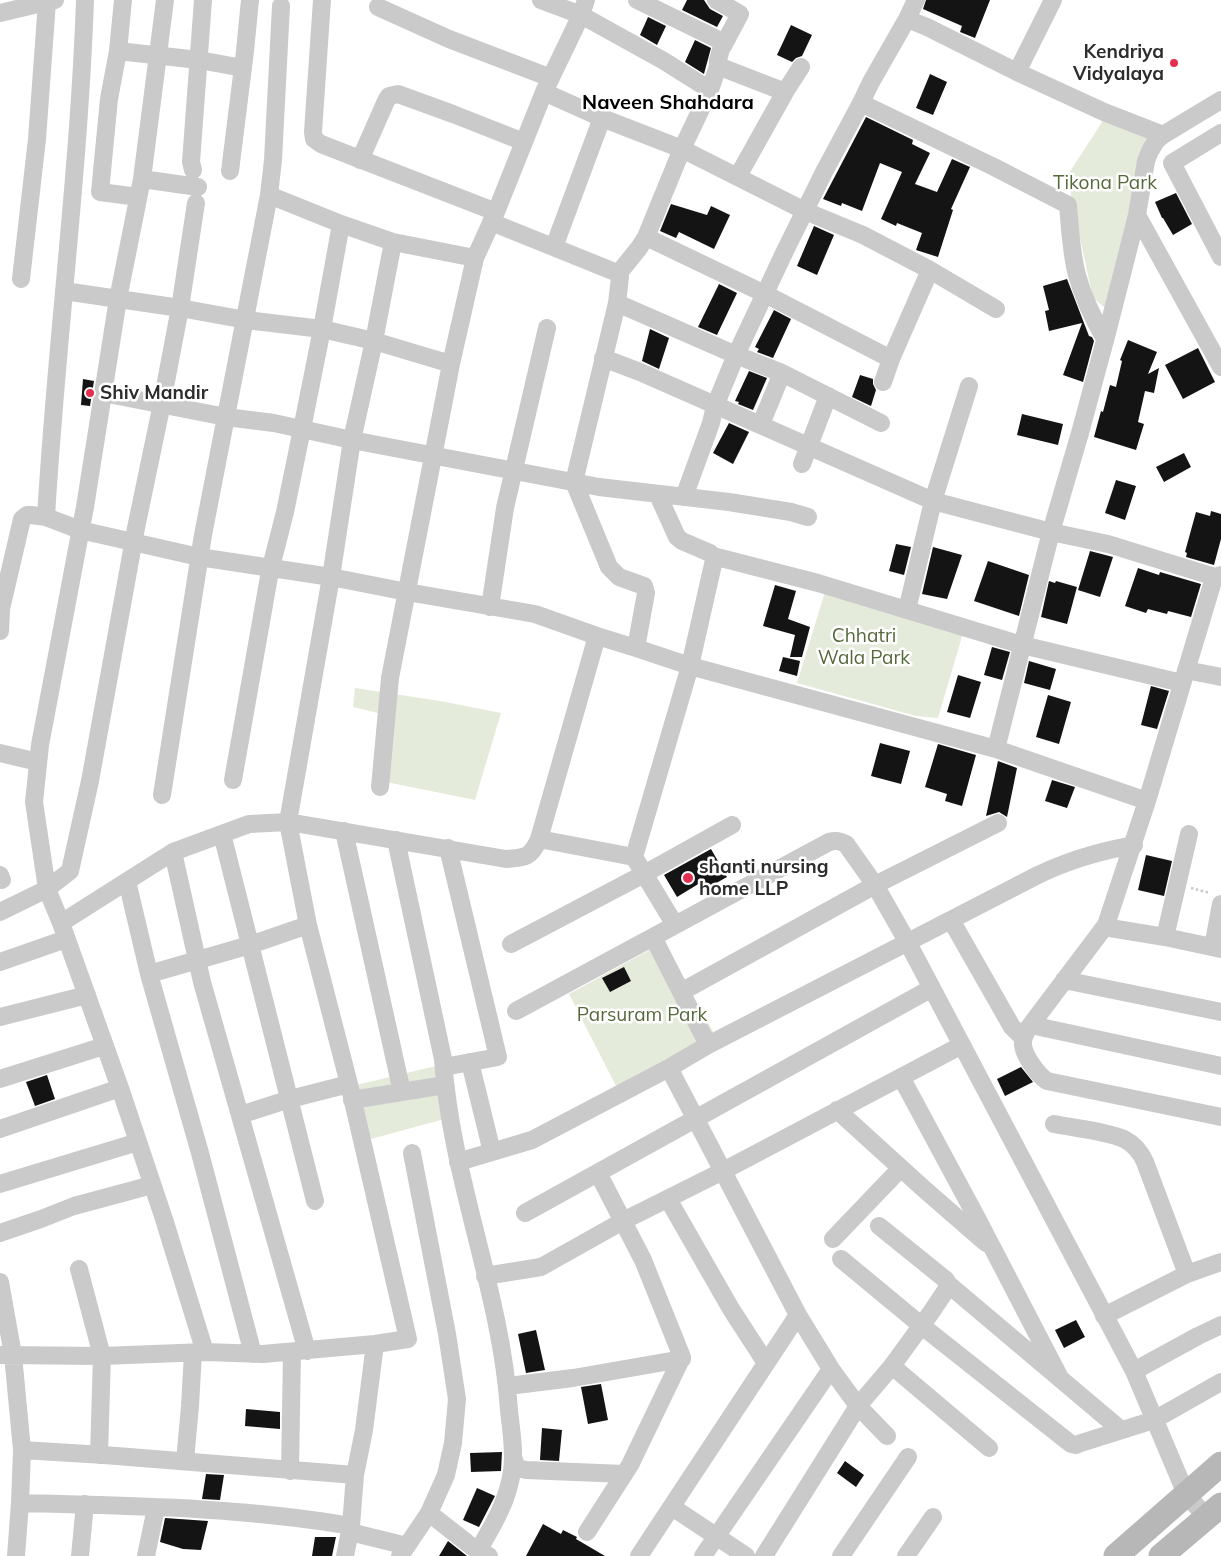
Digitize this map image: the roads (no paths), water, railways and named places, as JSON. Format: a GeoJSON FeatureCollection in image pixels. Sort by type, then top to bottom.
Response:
{"type":"FeatureCollection","features":[{"type":"Feature","properties":{"kind":"main road"},"geometry":{"type":"LineString","coordinates":[[1116,1556],[1221,1464]]}},
{"type":"Feature","properties":{"kind":"main road"},"geometry":{"type":"LineString","coordinates":[[1161,1556],[1214,1511]]}},
{"type":"Feature","properties":{"kind":"street"},"geometry":{"type":"LineString","coordinates":[[46,517],[49,453],[83,69],[86,0]]}},
{"type":"Feature","properties":{"kind":"street"},"geometry":{"type":"LineString","coordinates":[[123,0],[118,51],[109,99],[100,192],[138,197]]}},
{"type":"Feature","properties":{"kind":"street"},"geometry":{"type":"LineString","coordinates":[[165,0],[142,179],[118,299],[104,393],[38,762],[34,802],[47,889],[87,995],[152,1184],[199,1352],[190,1406],[185,1461]]}},
{"type":"Feature","properties":{"kind":"street"},"geometry":{"type":"LineString","coordinates":[[193,170],[191,164],[203,0]]}},
{"type":"Feature","properties":{"kind":"street"},"geometry":{"type":"LineString","coordinates":[[230,171],[250,0]]}},
{"type":"Feature","properties":{"kind":"street"},"geometry":{"type":"LineString","coordinates":[[322,0],[314,138],[321,144],[494,217],[554,247],[618,274]]}},
{"type":"Feature","properties":{"kind":"street"},"geometry":{"type":"LineString","coordinates":[[541,0],[583,7],[710,90]]}},
{"type":"Feature","properties":{"kind":"street"},"geometry":{"type":"LineString","coordinates":[[637,0],[721,40],[723,46]]}},
{"type":"Feature","properties":{"kind":"street"},"geometry":{"type":"LineString","coordinates":[[618,274],[640,248],[646,237],[682,149],[710,90],[718,66],[717,61],[723,46],[740,14],[716,0]]}},
{"type":"Feature","properties":{"kind":"street"},"geometry":{"type":"LineString","coordinates":[[684,497],[711,423],[715,406],[736,355],[824,172],[916,0]]}},
{"type":"Feature","properties":{"kind":"street"},"geometry":{"type":"LineString","coordinates":[[1017,72],[1053,0]]}},
{"type":"Feature","properties":{"kind":"street"},"geometry":{"type":"LineString","coordinates":[[0,13],[51,1],[21,279]]}},
{"type":"Feature","properties":{"kind":"street"},"geometry":{"type":"LineString","coordinates":[[162,795],[199,557],[269,195],[273,160],[281,6]]}},
{"type":"Feature","properties":{"kind":"street"},"geometry":{"type":"LineString","coordinates":[[378,7],[547,85],[602,118],[682,149],[805,210],[863,235],[930,270],[996,309]]}},
{"type":"Feature","properties":{"kind":"street"},"geometry":{"type":"LineString","coordinates":[[380,786],[390,678],[451,364],[475,258],[494,217],[547,85],[583,7]]}},
{"type":"Feature","properties":{"kind":"street"},"geometry":{"type":"LineString","coordinates":[[907,20],[927,27],[1017,72],[1104,112],[1163,135]]}},
{"type":"Feature","properties":{"kind":"street"},"geometry":{"type":"LineString","coordinates":[[118,51],[199,60],[243,68]]}},
{"type":"Feature","properties":{"kind":"street"},"geometry":{"type":"LineString","coordinates":[[718,66],[785,92]]}},
{"type":"Feature","properties":{"kind":"street"},"geometry":{"type":"LineString","coordinates":[[738,176],[801,66]]}},
{"type":"Feature","properties":{"kind":"street"},"geometry":{"type":"LineString","coordinates":[[360,160],[386,101],[393,94],[398,94],[453,114],[524,142]]}},
{"type":"Feature","properties":{"kind":"street"},"geometry":{"type":"LineString","coordinates":[[996,749],[1051,532],[1106,339],[1137,215],[1146,161],[1150,151],[1163,135],[1221,100]]}},
{"type":"Feature","properties":{"kind":"street"},"geometry":{"type":"LineString","coordinates":[[861,104],[994,167],[1068,205],[1077,275],[1096,324],[1106,339]]}},
{"type":"Feature","properties":{"kind":"street"},"geometry":{"type":"LineString","coordinates":[[554,247],[602,118]]}},
{"type":"Feature","properties":{"kind":"street"},"geometry":{"type":"LineString","coordinates":[[1221,133],[1172,163],[1221,257]]}},
{"type":"Feature","properties":{"kind":"street"},"geometry":{"type":"LineString","coordinates":[[0,912],[47,889],[70,871],[90,781],[180,308],[197,195],[142,179]]}},
{"type":"Feature","properties":{"kind":"street"},"geometry":{"type":"LineString","coordinates":[[269,195],[340,224],[393,242],[475,258]]}},
{"type":"Feature","properties":{"kind":"street"},"geometry":{"type":"LineString","coordinates":[[1137,215],[1221,366]]}},
{"type":"Feature","properties":{"kind":"street"},"geometry":{"type":"LineString","coordinates":[[233,780],[271,568],[302,429],[340,224]]}},
{"type":"Feature","properties":{"kind":"street"},"geometry":{"type":"LineString","coordinates":[[646,237],[765,294],[891,359]]}},
{"type":"Feature","properties":{"kind":"street"},"geometry":{"type":"LineString","coordinates":[[7,1355],[102,1356],[199,1352],[253,1354],[375,1344],[408,1339],[351,1092],[308,925],[288,822],[331,577],[352,440],[393,242]]}},
{"type":"Feature","properties":{"kind":"street"},"geometry":{"type":"LineString","coordinates":[[882,382],[930,270]]}},
{"type":"Feature","properties":{"kind":"street"},"geometry":{"type":"LineString","coordinates":[[618,274],[620,281],[616,303],[574,482],[609,567],[619,577],[644,586],[646,593],[636,648]]}},
{"type":"Feature","properties":{"kind":"street"},"geometry":{"type":"LineString","coordinates":[[64,291],[246,320],[322,329],[374,340],[451,364]]}},
{"type":"Feature","properties":{"kind":"street"},"geometry":{"type":"LineString","coordinates":[[616,303],[782,373],[881,423]]}},
{"type":"Feature","properties":{"kind":"street"},"geometry":{"type":"LineString","coordinates":[[490,607],[505,508],[547,328]]}},
{"type":"Feature","properties":{"kind":"street"},"geometry":{"type":"LineString","coordinates":[[603,358],[761,424],[933,501],[1051,532],[1108,544],[1218,576],[1184,677],[1134,845],[1106,925],[1027,1031],[1023,1044],[1024,1050],[1038,1072],[1047,1081],[1221,1117]]}},
{"type":"Feature","properties":{"kind":"street"},"geometry":{"type":"LineString","coordinates":[[761,424],[782,373]]}},
{"type":"Feature","properties":{"kind":"street"},"geometry":{"type":"LineString","coordinates":[[906,610],[933,501],[969,386]]}},
{"type":"Feature","properties":{"kind":"street"},"geometry":{"type":"LineString","coordinates":[[104,393],[226,417],[274,423],[352,440],[599,487],[729,502],[791,512],[808,517]]}},
{"type":"Feature","properties":{"kind":"street"},"geometry":{"type":"LineString","coordinates":[[802,464],[828,396]]}},
{"type":"Feature","properties":{"kind":"street"},"geometry":{"type":"LineString","coordinates":[[658,495],[677,537],[713,556],[818,583],[1022,645],[1184,677],[1221,677]]}},
{"type":"Feature","properties":{"kind":"street"},"geometry":{"type":"LineString","coordinates":[[0,631],[1,608],[22,519],[27,515],[46,517],[80,530],[199,557],[331,577],[534,614],[690,666],[996,749],[1147,801]]}},
{"type":"Feature","properties":{"kind":"street"},"geometry":{"type":"LineString","coordinates":[[675,924],[634,857],[690,666],[714,560],[713,556]]}},
{"type":"Feature","properties":{"kind":"street"},"geometry":{"type":"LineString","coordinates":[[0,962],[64,931],[127,881],[173,852],[250,824],[288,822],[506,859],[526,856],[534,850],[539,839],[596,636]]}},
{"type":"Feature","properties":{"kind":"street"},"geometry":{"type":"LineString","coordinates":[[0,753],[38,762]]}},
{"type":"Feature","properties":{"kind":"street"},"geometry":{"type":"LineString","coordinates":[[681,992],[875,885],[998,823]]}},
{"type":"Feature","properties":{"kind":"street"},"geometry":{"type":"LineString","coordinates":[[511,944],[732,825]]}},
{"type":"Feature","properties":{"kind":"street"},"geometry":{"type":"LineString","coordinates":[[344,831],[402,1092]]}},
{"type":"Feature","properties":{"kind":"street"},"geometry":{"type":"LineString","coordinates":[[222,834],[315,1201]]}},
{"type":"Feature","properties":{"kind":"street"},"geometry":{"type":"LineString","coordinates":[[1165,937],[1189,834]]}},
{"type":"Feature","properties":{"kind":"street"},"geometry":{"type":"LineString","coordinates":[[539,839],[634,857]]}},
{"type":"Feature","properties":{"kind":"street"},"geometry":{"type":"LineString","coordinates":[[396,840],[444,1067],[445,1085],[458,1162],[499,1336],[508,1386],[513,1456],[513,1469],[508,1493],[483,1553],[429,1513]]}},
{"type":"Feature","properties":{"kind":"street"},"geometry":{"type":"LineString","coordinates":[[516,1011],[675,924],[835,840],[846,844],[875,885],[908,943],[1134,1371],[1186,1494],[1214,1511]]}},
{"type":"Feature","properties":{"kind":"street"},"geometry":{"type":"LineString","coordinates":[[458,1162],[532,1140],[669,1068],[708,1045],[1057,866],[1102,851],[1134,845]]}},
{"type":"Feature","properties":{"kind":"street"},"geometry":{"type":"LineString","coordinates":[[444,1067],[498,1057],[448,848]]}},
{"type":"Feature","properties":{"kind":"street"},"geometry":{"type":"LineString","coordinates":[[173,852],[197,959],[240,1115],[300,1351],[290,1471]]}},
{"type":"Feature","properties":{"kind":"street"},"geometry":{"type":"LineString","coordinates":[[127,881],[149,974],[200,1153],[253,1354]]}},
{"type":"Feature","properties":{"kind":"street"},"geometry":{"type":"LineString","coordinates":[[1106,925],[1110,928],[1217,948],[1217,899]]}},
{"type":"Feature","properties":{"kind":"street"},"geometry":{"type":"LineString","coordinates":[[951,920],[1012,1027],[1221,1066]]}},
{"type":"Feature","properties":{"kind":"street"},"geometry":{"type":"LineString","coordinates":[[149,974],[250,945],[308,925]]}},
{"type":"Feature","properties":{"kind":"street"},"geometry":{"type":"LineString","coordinates":[[653,937],[708,1045]]}},
{"type":"Feature","properties":{"kind":"street"},"geometry":{"type":"LineString","coordinates":[[1064,980],[1221,1012]]}},
{"type":"Feature","properties":{"kind":"street"},"geometry":{"type":"LineString","coordinates":[[525,1213],[932,988]]}},
{"type":"Feature","properties":{"kind":"street"},"geometry":{"type":"LineString","coordinates":[[0,1017],[87,995]]}},
{"type":"Feature","properties":{"kind":"street"},"geometry":{"type":"LineString","coordinates":[[485,1276],[541,1267],[623,1221],[723,1171],[962,1045]]}},
{"type":"Feature","properties":{"kind":"street"},"geometry":{"type":"LineString","coordinates":[[0,1079],[104,1046]]}},
{"type":"Feature","properties":{"kind":"street"},"geometry":{"type":"LineString","coordinates":[[470,1062],[492,1152]]}},
{"type":"Feature","properties":{"kind":"street"},"geometry":{"type":"LineString","coordinates":[[669,1068],[798,1315],[831,1369],[858,1406],[887,1436]]}},
{"type":"Feature","properties":{"kind":"street"},"geometry":{"type":"LineString","coordinates":[[900,1077],[993,1248],[1060,1378]]}},
{"type":"Feature","properties":{"kind":"street"},"geometry":{"type":"LineString","coordinates":[[240,1115],[290,1099],[351,1092],[402,1092],[445,1085]]}},
{"type":"Feature","properties":{"kind":"street"},"geometry":{"type":"LineString","coordinates":[[0,1129],[120,1088]]}},
{"type":"Feature","properties":{"kind":"street"},"geometry":{"type":"LineString","coordinates":[[837,1110],[993,1248]]}},
{"type":"Feature","properties":{"kind":"street"},"geometry":{"type":"LineString","coordinates":[[1054,1124],[1124,1139],[1135,1147],[1145,1162],[1187,1274]]}},
{"type":"Feature","properties":{"kind":"street"},"geometry":{"type":"LineString","coordinates":[[0,1184],[138,1142]]}},
{"type":"Feature","properties":{"kind":"street"},"geometry":{"type":"LineString","coordinates":[[20,1503],[85,1504],[235,1511],[278,1515],[350,1529],[404,1551],[429,1513],[446,1475],[453,1443],[457,1399],[447,1334],[412,1153]]}},
{"type":"Feature","properties":{"kind":"street"},"geometry":{"type":"LineString","coordinates":[[833,1239],[901,1168]]}},
{"type":"Feature","properties":{"kind":"street"},"geometry":{"type":"LineString","coordinates":[[587,1532],[630,1465],[682,1359],[682,1354],[653,1284],[598,1173]]}},
{"type":"Feature","properties":{"kind":"street"},"geometry":{"type":"LineString","coordinates":[[0,1233],[41,1220],[74,1206],[152,1184]]}},
{"type":"Feature","properties":{"kind":"street"},"geometry":{"type":"LineString","coordinates":[[668,1198],[736,1317],[766,1364]]}},
{"type":"Feature","properties":{"kind":"street"},"geometry":{"type":"LineString","coordinates":[[879,1226],[946,1280],[948,1284],[1121,1430]]}},
{"type":"Feature","properties":{"kind":"street"},"geometry":{"type":"LineString","coordinates":[[841,1259],[922,1326],[1072,1444],[1082,1443],[1154,1420],[1221,1382]]}},
{"type":"Feature","properties":{"kind":"street"},"geometry":{"type":"LineString","coordinates":[[1104,1316],[1187,1274],[1221,1262]]}},
{"type":"Feature","properties":{"kind":"street"},"geometry":{"type":"LineString","coordinates":[[79,1268],[102,1356],[99,1455]]}},
{"type":"Feature","properties":{"kind":"street"},"geometry":{"type":"LineString","coordinates":[[0,1282],[7,1355],[22,1450],[16,1556]]}},
{"type":"Feature","properties":{"kind":"street"},"geometry":{"type":"LineString","coordinates":[[764,1556],[858,1406],[892,1366],[922,1326],[948,1284]]}},
{"type":"Feature","properties":{"kind":"street"},"geometry":{"type":"LineString","coordinates":[[639,1556],[798,1315]]}},
{"type":"Feature","properties":{"kind":"street"},"geometry":{"type":"LineString","coordinates":[[1134,1371],[1221,1325]]}},
{"type":"Feature","properties":{"kind":"street"},"geometry":{"type":"LineString","coordinates":[[345,1556],[375,1344]]}},
{"type":"Feature","properties":{"kind":"street"},"geometry":{"type":"LineString","coordinates":[[508,1386],[573,1378],[682,1359]]}},
{"type":"Feature","properties":{"kind":"street"},"geometry":{"type":"LineString","coordinates":[[892,1366],[989,1448]]}},
{"type":"Feature","properties":{"kind":"street"},"geometry":{"type":"LineString","coordinates":[[703,1556],[831,1369]]}},
{"type":"Feature","properties":{"kind":"street"},"geometry":{"type":"LineString","coordinates":[[22,1450],[355,1475]]}},
{"type":"Feature","properties":{"kind":"street"},"geometry":{"type":"LineString","coordinates":[[513,1456],[517,1468],[526,1470],[624,1474]]}},
{"type":"Feature","properties":{"kind":"street"},"geometry":{"type":"LineString","coordinates":[[840,1556],[908,1457]]}},
{"type":"Feature","properties":{"kind":"street"},"geometry":{"type":"LineString","coordinates":[[80,1556],[85,1504]]}},
{"type":"Feature","properties":{"kind":"street"},"geometry":{"type":"LineString","coordinates":[[672,1507],[746,1556]]}},
{"type":"Feature","properties":{"kind":"street"},"geometry":{"type":"LineString","coordinates":[[146,1556],[156,1508]]}},
{"type":"Feature","properties":{"kind":"street"},"geometry":{"type":"LineString","coordinates":[[906,1556],[933,1517]]}},
{"type":"Feature","properties":{"kind":"place","name":"Kendriya Vidyalaya"},"geometry":{"type":"Point","coordinates":[1174,63]}},
{"type":"Feature","properties":{"kind":"place","name":"Shiv Mandir"},"geometry":{"type":"Point","coordinates":[90,393]}},
{"type":"Feature","properties":{"kind":"place","name":"shanti nursing home LLP"},"geometry":{"type":"Point","coordinates":[688,878]}},
{"type":"Feature","properties":{"kind":"district","name":"Naveen Shahdara"},"geometry":{"type":"Point","coordinates":[668,103]}},
{"type":"Feature","properties":{"kind":"park label","name":"Tikona Park"},"geometry":{"type":"Point","coordinates":[1105,183]}},
{"type":"Feature","properties":{"kind":"park label","name":"Chhatri Wala Park"},"geometry":{"type":"Point","coordinates":[864,647]}},
{"type":"Feature","properties":{"kind":"park label","name":"Parsuram Park"},"geometry":{"type":"Point","coordinates":[642,1015]}}]}
